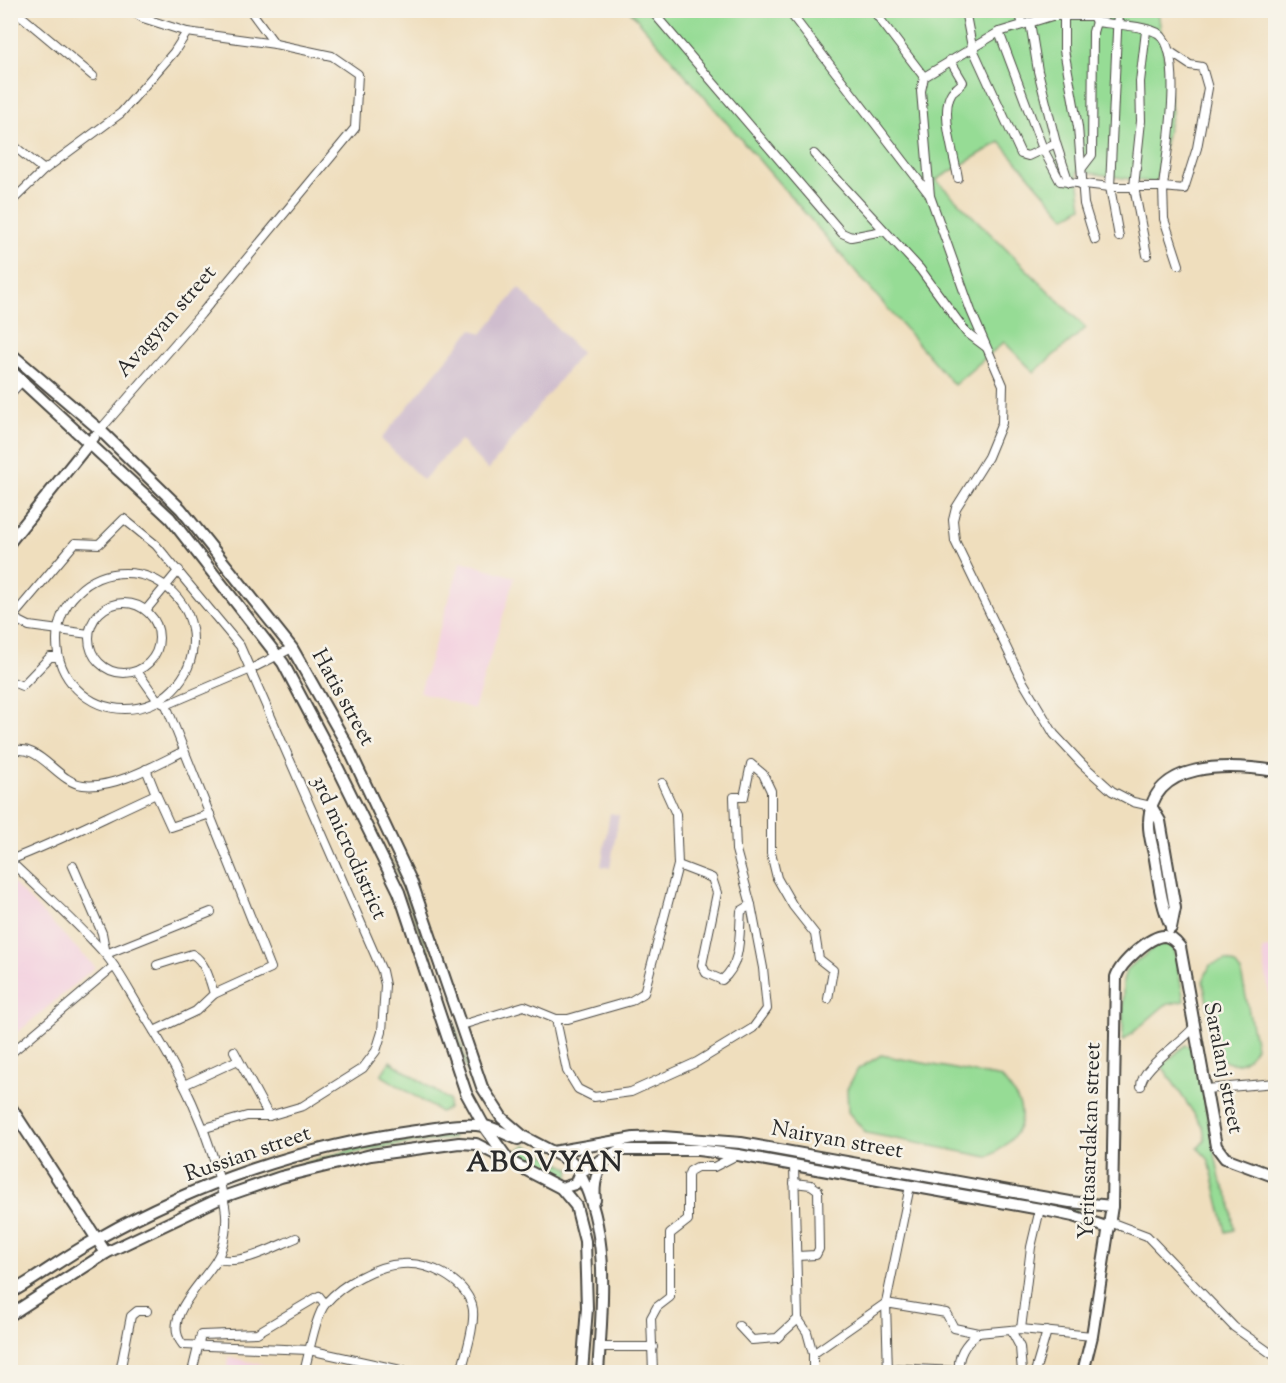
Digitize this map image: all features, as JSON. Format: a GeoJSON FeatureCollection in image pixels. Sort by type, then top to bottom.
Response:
{"type":"FeatureCollection","features":[{"type":"Feature","properties":{"kind":"main road","name":"Hatis street"},"geometry":{"type":"LineString","coordinates":[[10,352],[100,430],[181,509],[292,648],[347,745],[412,883],[482,1087],[502,1118],[521,1138]]}},
{"type":"Feature","properties":{"kind":"main road","name":"Hatis street"},"geometry":{"type":"LineString","coordinates":[[10,370],[170,518],[278,655],[332,753],[399,892],[466,1093],[483,1126],[509,1159]]}},
{"type":"Feature","properties":{"kind":"main road","name":"Avagyan street"},"geometry":{"type":"LineString","coordinates":[[10,542],[100,430]]}},
{"type":"Feature","properties":{"kind":"main road"},"geometry":{"type":"LineString","coordinates":[[1151,806],[1164,785],[1194,771],[1234,766],[1275,771]]}},
{"type":"Feature","properties":{"kind":"main road","name":"Saralanj street"},"geometry":{"type":"LineString","coordinates":[[1151,806],[1149,824],[1163,910],[1171,926],[1169,938],[1181,952],[1215,1143],[1225,1158],[1275,1178]]}},
{"type":"Feature","properties":{"kind":"main road","name":"Yeritasardakan street"},"geometry":{"type":"LineString","coordinates":[[1083,1372],[1092,1336],[1112,1206],[1116,977],[1121,965],[1155,938],[1169,938]]}},
{"type":"Feature","properties":{"kind":"main road"},"geometry":{"type":"LineString","coordinates":[[10,1106],[106,1253]]}},
{"type":"Feature","properties":{"kind":"main road","name":"Russian street"},"geometry":{"type":"LineString","coordinates":[[10,1293],[98,1238],[219,1181],[287,1159],[370,1138],[456,1126],[483,1126],[521,1138]]}},
{"type":"Feature","properties":{"kind":"main road","name":"Nairyan street"},"geometry":{"type":"LineString","coordinates":[[553,1152],[634,1138],[663,1137],[741,1143],[1070,1202],[1112,1206]]}},
{"type":"Feature","properties":{"kind":"main road"},"geometry":{"type":"LineString","coordinates":[[509,1159],[513,1144],[521,1138],[572,1162],[580,1173],[596,1212]]}},
{"type":"Feature","properties":{"kind":"main road","name":"Russian street"},"geometry":{"type":"LineString","coordinates":[[10,1315],[106,1253],[223,1197],[281,1177],[404,1149],[459,1143],[476,1144],[509,1159],[561,1188]]}},
{"type":"Feature","properties":{"kind":"main road","name":"Nairyan street"},"geometry":{"type":"LineString","coordinates":[[561,1188],[575,1184],[580,1173],[620,1150],[636,1148],[738,1155],[1040,1209],[1110,1225]]}},
{"type":"Feature","properties":{"kind":"main road"},"geometry":{"type":"LineString","coordinates":[[598,1372],[602,1304],[594,1188],[597,1173],[608,1157]]}},
{"type":"Feature","properties":{"kind":"main road"},"geometry":{"type":"LineString","coordinates":[[561,1188],[576,1206],[583,1225],[587,1308],[582,1372]]}},
{"type":"Feature","properties":{"kind":"street"},"geometry":{"type":"LineString","coordinates":[[14,10],[93,76]]}},
{"type":"Feature","properties":{"kind":"street"},"geometry":{"type":"LineString","coordinates":[[130,10],[143,18],[187,32],[275,44]]}},
{"type":"Feature","properties":{"kind":"street"},"geometry":{"type":"LineString","coordinates":[[250,10],[275,44]]}},
{"type":"Feature","properties":{"kind":"street"},"geometry":{"type":"LineString","coordinates":[[651,10],[842,233],[851,237],[863,237],[883,231]]}},
{"type":"Feature","properties":{"kind":"street"},"geometry":{"type":"LineString","coordinates":[[788,10],[930,196]]}},
{"type":"Feature","properties":{"kind":"street"},"geometry":{"type":"LineString","coordinates":[[873,10],[924,77]]}},
{"type":"Feature","properties":{"kind":"street"},"geometry":{"type":"LineString","coordinates":[[965,10],[972,47],[1021,154],[1028,156],[1056,143]]}},
{"type":"Feature","properties":{"kind":"street"},"geometry":{"type":"LineString","coordinates":[[1018,10],[1026,22],[1056,143],[1069,183]]}},
{"type":"Feature","properties":{"kind":"street"},"geometry":{"type":"LineString","coordinates":[[1118,10],[1110,187],[1119,237]]}},
{"type":"Feature","properties":{"kind":"street"},"geometry":{"type":"LineString","coordinates":[[1082,168],[1092,155],[1093,32],[1096,22],[1093,16],[1064,15],[1052,12],[999,32],[924,77],[921,91],[930,196],[971,311],[1003,385],[1002,423],[988,457],[956,508],[953,530],[957,548],[1023,682],[1054,734],[1112,791],[1133,802],[1151,806]]}},
{"type":"Feature","properties":{"kind":"street"},"geometry":{"type":"LineString","coordinates":[[1064,15],[1065,59],[1078,127],[1085,213],[1095,240]]}},
{"type":"Feature","properties":{"kind":"street"},"geometry":{"type":"LineString","coordinates":[[1096,22],[1160,35],[1169,51],[1174,113],[1163,187],[1164,219],[1179,265]]}},
{"type":"Feature","properties":{"kind":"street"},"geometry":{"type":"LineString","coordinates":[[1146,31],[1140,82],[1142,121],[1134,187],[1148,255]]}},
{"type":"Feature","properties":{"kind":"street"},"geometry":{"type":"LineString","coordinates":[[10,203],[44,170],[121,113],[174,52],[187,32]]}},
{"type":"Feature","properties":{"kind":"street"},"geometry":{"type":"LineString","coordinates":[[999,32],[1043,149],[1058,179],[1084,185],[1184,189],[1197,148],[1208,88],[1202,68],[1190,65],[1169,51]]}},
{"type":"Feature","properties":{"kind":"street","name":"Avagyan street"},"geometry":{"type":"LineString","coordinates":[[100,430],[201,314],[355,128],[358,74],[332,56],[275,44]]}},
{"type":"Feature","properties":{"kind":"street"},"geometry":{"type":"LineString","coordinates":[[951,60],[963,82],[952,93],[947,104],[947,120],[958,178]]}},
{"type":"Feature","properties":{"kind":"street"},"geometry":{"type":"LineString","coordinates":[[10,143],[44,170]]}},
{"type":"Feature","properties":{"kind":"street"},"geometry":{"type":"LineString","coordinates":[[814,154],[920,269],[966,332],[987,348]]}},
{"type":"Feature","properties":{"kind":"street"},"geometry":{"type":"LineString","coordinates":[[10,394],[22,381]]}},
{"type":"Feature","properties":{"kind":"street","name":"3rd microdistrict"},"geometry":{"type":"LineString","coordinates":[[12,619],[75,543],[99,544],[124,519],[156,544],[240,646],[355,913],[370,941],[386,984],[380,1042],[363,1068],[303,1106],[269,1116],[247,1116],[205,1128]]}},
{"type":"Feature","properties":{"kind":"street"},"geometry":{"type":"LineString","coordinates":[[146,610],[179,570]]}},
{"type":"Feature","properties":{"kind":"street"},"geometry":{"type":"LineString","coordinates":[[117,572],[134,574],[166,586],[179,598],[193,628],[194,645],[183,679],[158,701],[135,708],[95,703],[82,696],[71,685],[58,657],[58,630],[75,598],[92,581],[117,572]]}},
{"type":"Feature","properties":{"kind":"street"},"geometry":{"type":"LineString","coordinates":[[125,602],[146,610],[157,627],[158,647],[150,663],[137,671],[119,674],[100,666],[91,653],[89,634],[98,614],[110,606],[125,602]]}},
{"type":"Feature","properties":{"kind":"street"},"geometry":{"type":"LineString","coordinates":[[12,619],[29,626],[89,634]]}},
{"type":"Feature","properties":{"kind":"street"},"geometry":{"type":"LineString","coordinates":[[166,705],[251,669],[292,648]]}},
{"type":"Feature","properties":{"kind":"street"},"geometry":{"type":"LineString","coordinates":[[10,681],[22,686],[50,657],[58,657]]}},
{"type":"Feature","properties":{"kind":"street"},"geometry":{"type":"LineString","coordinates":[[137,671],[158,701],[166,705],[271,968],[214,994],[196,1011],[154,1030]]}},
{"type":"Feature","properties":{"kind":"street"},"geometry":{"type":"LineString","coordinates":[[10,752],[26,749],[34,752],[65,778],[81,785],[100,786],[146,769],[184,751]]}},
{"type":"Feature","properties":{"kind":"street"},"geometry":{"type":"LineString","coordinates":[[556,1019],[567,1071],[578,1089],[594,1097],[631,1092],[697,1062],[753,1028],[767,1009],[763,968],[751,905],[736,850],[734,797],[744,797],[751,764],[763,774],[771,791],[771,853],[777,878],[793,906],[815,934],[819,959],[833,970],[828,999]]}},
{"type":"Feature","properties":{"kind":"street"},"geometry":{"type":"LineString","coordinates":[[146,769],[171,827],[210,814]]}},
{"type":"Feature","properties":{"kind":"street"},"geometry":{"type":"LineString","coordinates":[[462,1025],[524,1006],[556,1019],[568,1019],[632,1001],[644,993],[678,865],[676,814],[662,783]]}},
{"type":"Feature","properties":{"kind":"street"},"geometry":{"type":"LineString","coordinates":[[156,794],[58,842],[10,861],[106,954],[154,1030],[205,1128],[226,1209],[223,1245],[217,1259],[184,1304],[176,1328],[177,1338],[183,1345],[309,1350],[410,1372]]}},
{"type":"Feature","properties":{"kind":"street"},"geometry":{"type":"LineString","coordinates":[[678,865],[712,878],[717,893],[702,965],[706,973],[722,980],[733,971],[738,950],[741,911],[751,905]]}},
{"type":"Feature","properties":{"kind":"street"},"geometry":{"type":"LineString","coordinates":[[73,866],[102,933],[106,954]]}},
{"type":"Feature","properties":{"kind":"street"},"geometry":{"type":"LineString","coordinates":[[106,954],[211,912]]}},
{"type":"Feature","properties":{"kind":"street"},"geometry":{"type":"LineString","coordinates":[[157,965],[192,954],[198,957],[207,972],[214,994]]}},
{"type":"Feature","properties":{"kind":"street"},"geometry":{"type":"LineString","coordinates":[[10,1054],[114,966]]}},
{"type":"Feature","properties":{"kind":"street"},"geometry":{"type":"LineString","coordinates":[[1140,1086],[1141,1078],[1147,1070],[1186,1037],[1194,1027]]}},
{"type":"Feature","properties":{"kind":"street"},"geometry":{"type":"LineString","coordinates":[[234,1051],[269,1116]]}},
{"type":"Feature","properties":{"kind":"street"},"geometry":{"type":"LineString","coordinates":[[184,1085],[238,1060]]}},
{"type":"Feature","properties":{"kind":"street"},"geometry":{"type":"LineString","coordinates":[[1206,1089],[1275,1083]]}},
{"type":"Feature","properties":{"kind":"street"},"geometry":{"type":"LineString","coordinates":[[653,1372],[651,1318],[657,1307],[670,1297],[670,1234],[688,1220],[690,1171],[697,1167],[714,1167],[738,1155]]}},
{"type":"Feature","properties":{"kind":"street"},"geometry":{"type":"LineString","coordinates":[[794,1166],[798,1319],[807,1332],[813,1354],[813,1372]]}},
{"type":"Feature","properties":{"kind":"street"},"geometry":{"type":"LineString","coordinates":[[794,1183],[812,1185],[818,1190],[819,1249],[816,1255],[797,1256]]}},
{"type":"Feature","properties":{"kind":"street"},"geometry":{"type":"LineString","coordinates":[[910,1186],[886,1303],[888,1370],[959,1372],[962,1351],[978,1333]]}},
{"type":"Feature","properties":{"kind":"street"},"geometry":{"type":"LineString","coordinates":[[1021,1329],[1031,1247],[1040,1209]]}},
{"type":"Feature","properties":{"kind":"street"},"geometry":{"type":"LineString","coordinates":[[1110,1225],[1134,1229],[1147,1236],[1234,1327],[1275,1357]]}},
{"type":"Feature","properties":{"kind":"street"},"geometry":{"type":"LineString","coordinates":[[217,1259],[229,1262],[240,1260],[296,1238]]}},
{"type":"Feature","properties":{"kind":"street"},"geometry":{"type":"LineString","coordinates":[[304,1372],[325,1304],[360,1275],[402,1264],[442,1272],[464,1289],[473,1308],[471,1330],[461,1372]]}},
{"type":"Feature","properties":{"kind":"street"},"geometry":{"type":"LineString","coordinates":[[192,1372],[201,1335],[257,1333],[320,1296],[325,1304]]}},
{"type":"Feature","properties":{"kind":"street"},"geometry":{"type":"LineString","coordinates":[[813,1354],[886,1303],[946,1313],[954,1328],[978,1333],[1021,1329],[1092,1336]]}},
{"type":"Feature","properties":{"kind":"street"},"geometry":{"type":"LineString","coordinates":[[120,1372],[131,1316],[137,1311],[147,1311]]}},
{"type":"Feature","properties":{"kind":"street"},"geometry":{"type":"LineString","coordinates":[[739,1326],[752,1340],[777,1338],[798,1319]]}},
{"type":"Feature","properties":{"kind":"street"},"geometry":{"type":"LineString","coordinates":[[1011,1330],[1020,1347],[1022,1372]]}},
{"type":"Feature","properties":{"kind":"street"},"geometry":{"type":"LineString","coordinates":[[1035,1372],[1047,1331]]}},
{"type":"Feature","properties":{"kind":"street"},"geometry":{"type":"LineString","coordinates":[[600,1347],[653,1347]]}},
{"type":"Feature","properties":{"kind":"shaded area"},"geometry":{"type":"Polygon","coordinates":[[[519,288],[581,353],[488,470],[460,440],[423,480],[381,439],[472,329],[482,334],[519,288]]]}},
{"type":"Feature","properties":{"kind":"shaded area"},"geometry":{"type":"Polygon","coordinates":[[[461,561],[515,577],[474,709],[420,692],[461,561]]]}},
{"type":"Feature","properties":{"kind":"shaded area"},"geometry":{"type":"Polygon","coordinates":[[[610,813],[619,815],[610,868],[601,866],[610,813]]]}},
{"type":"Feature","properties":{"kind":"shaded area"},"geometry":{"type":"Polygon","coordinates":[[[10,880],[95,967],[11,1038],[10,1038],[10,880]]]}},
{"type":"Feature","properties":{"kind":"shaded area"},"geometry":{"type":"Polygon","coordinates":[[[1276,947],[1275,1032],[1262,949],[1276,947]]]}},
{"type":"Feature","properties":{"kind":"shaded area"},"geometry":{"type":"Polygon","coordinates":[[[229,1357],[294,1372],[226,1372],[229,1357]]]}},
{"type":"Feature","properties":{"kind":"green space"},"geometry":{"type":"Polygon","coordinates":[[[630,11],[1158,11],[1172,112],[1156,183],[1077,171],[1082,207],[1065,217],[1000,142],[936,180],[1086,328],[1034,372],[1004,342],[954,385],[630,11]]]}},
{"type":"Feature","properties":{"kind":"green space"},"geometry":{"type":"Polygon","coordinates":[[[392,859],[444,990],[474,1085],[472,1086],[442,993],[392,859]]]}},
{"type":"Feature","properties":{"kind":"green space"},"geometry":{"type":"Polygon","coordinates":[[[1163,941],[1174,946],[1184,1001],[1165,1005],[1123,1041],[1123,981],[1126,970],[1163,941]]]}},
{"type":"Feature","properties":{"kind":"green space"},"geometry":{"type":"Polygon","coordinates":[[[1226,960],[1235,964],[1241,972],[1256,1047],[1248,1058],[1233,1064],[1222,1060],[1217,1055],[1203,981],[1210,965],[1226,960]]]}},
{"type":"Feature","properties":{"kind":"green space"},"geometry":{"type":"Polygon","coordinates":[[[1185,1045],[1193,1047],[1196,1057],[1220,1179],[1230,1198],[1234,1230],[1226,1232],[1209,1160],[1198,1148],[1205,1140],[1203,1127],[1162,1066],[1185,1045]]]}},
{"type":"Feature","properties":{"kind":"green space"},"geometry":{"type":"Polygon","coordinates":[[[881,1055],[1002,1078],[1020,1106],[1020,1123],[1013,1137],[988,1157],[866,1133],[848,1112],[847,1089],[858,1069],[881,1055]]]}},
{"type":"Feature","properties":{"kind":"green space"},"geometry":{"type":"Polygon","coordinates":[[[390,1061],[449,1100],[448,1109],[440,1112],[381,1075],[390,1061]]]}},
{"type":"Feature","properties":{"kind":"green space"},"geometry":{"type":"Polygon","coordinates":[[[453,1135],[453,1139],[369,1150],[288,1169],[234,1186],[233,1184],[360,1147],[453,1135]]]}},
{"type":"Feature","properties":{"kind":"green space"},"geometry":{"type":"Polygon","coordinates":[[[638,1142],[692,1143],[743,1148],[1076,1208],[1076,1212],[692,1146],[638,1142]]]}},
{"type":"Feature","properties":{"kind":"green space"},"geometry":{"type":"Polygon","coordinates":[[[526,1145],[570,1169],[569,1178],[563,1181],[519,1158],[518,1150],[526,1145]]]}},
{"type":"Feature","properties":{"kind":"district","name":"ABOVYAN"},"geometry":{"type":"Point","coordinates":[545,1164]}}]}
